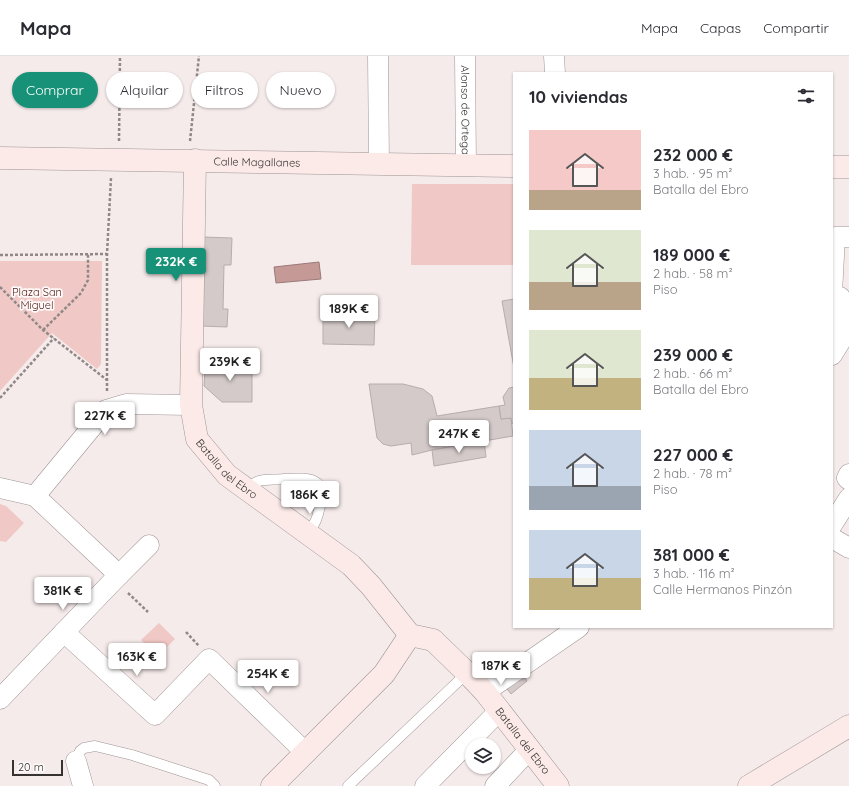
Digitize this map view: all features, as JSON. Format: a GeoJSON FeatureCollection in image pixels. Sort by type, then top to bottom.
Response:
{"type":"FeatureCollection","features":[{"type":"Feature","properties":{"kind":"street"},"geometry":{"type":"LineString","coordinates":[[378,56],[379,163]]}},
{"type":"Feature","properties":{"kind":"street","name":"Alonso de Ortega"},"geometry":{"type":"LineString","coordinates":[[465,56],[466,165]]}},
{"type":"Feature","properties":{"kind":"street"},"geometry":{"type":"LineString","coordinates":[[554,56],[554,72]]}},
{"type":"Feature","properties":{"kind":"street","name":"Calle Magallanes"},"geometry":{"type":"LineString","coordinates":[[0,158],[513,166]]}},
{"type":"Feature","properties":{"kind":"street","name":"Batalla del Ebro"},"geometry":{"type":"LineString","coordinates":[[192,160],[191,405],[197,439],[226,475],[351,565],[371,586],[410,635],[433,640],[485,692],[558,786]]}},
{"type":"Feature","properties":{"kind":"street"},"geometry":{"type":"LineString","coordinates":[[833,167],[849,167]]}},
{"type":"Feature","properties":{"kind":"street"},"geometry":{"type":"LineString","coordinates":[[833,354],[840,342],[835,237],[849,237]]}},
{"type":"Feature","properties":{"kind":"street"},"geometry":{"type":"LineString","coordinates":[[35,496],[106,410],[126,404],[191,405]]}},
{"type":"Feature","properties":{"kind":"street"},"geometry":{"type":"LineString","coordinates":[[0,488],[35,496],[117,577]]}},
{"type":"Feature","properties":{"kind":"street"},"geometry":{"type":"LineString","coordinates":[[833,524],[849,498]]}},
{"type":"Feature","properties":{"kind":"street"},"geometry":{"type":"LineString","coordinates":[[833,539],[849,548]]}},
{"type":"Feature","properties":{"kind":"street"},"geometry":{"type":"LineString","coordinates":[[0,699],[149,545]]}},
{"type":"Feature","properties":{"kind":"street"},"geometry":{"type":"LineString","coordinates":[[485,692],[578,628]]}},
{"type":"Feature","properties":{"kind":"street"},"geometry":{"type":"LineString","coordinates":[[64,632],[155,715],[209,659],[306,753]]}},
{"type":"Feature","properties":{"kind":"street"},"geometry":{"type":"LineString","coordinates":[[272,786],[384,674],[410,635]]}},
{"type":"Feature","properties":{"kind":"street"},"geometry":{"type":"LineString","coordinates":[[425,786],[500,711]]}},
{"type":"Feature","properties":{"kind":"street"},"geometry":{"type":"LineString","coordinates":[[749,786],[849,726]]}},
{"type":"Feature","properties":{"kind":"street"},"geometry":{"type":"LineString","coordinates":[[495,786],[530,749]]}},
{"type":"Feature","properties":{"kind":"street"},"geometry":{"type":"LineString","coordinates":[[76,761],[83,786]]}},
{"type":"Feature","properties":{"kind":"lane"},"geometry":{"type":"LineString","coordinates":[[245,489],[260,481],[306,478],[316,482],[320,486],[322,499],[315,524],[306,533]]}},
{"type":"Feature","properties":{"kind":"lane"},"geometry":{"type":"LineString","coordinates":[[348,786],[467,673]]}},
{"type":"Feature","properties":{"kind":"lane"},"geometry":{"type":"LineString","coordinates":[[76,761],[80,751],[84,748],[94,746],[209,780],[215,786]]}},
{"type":"Feature","properties":{"kind":"path"},"geometry":{"type":"LineString","coordinates":[[106,410],[107,254],[115,159],[120,56]]}},
{"type":"Feature","properties":{"kind":"path"},"geometry":{"type":"LineString","coordinates":[[192,160],[199,56]]}},
{"type":"Feature","properties":{"kind":"path"},"geometry":{"type":"LineString","coordinates":[[43,330],[81,293],[88,280],[88,254]]}},
{"type":"Feature","properties":{"kind":"path"},"geometry":{"type":"LineString","coordinates":[[0,256],[107,254]]}},
{"type":"Feature","properties":{"kind":"path"},"geometry":{"type":"LineString","coordinates":[[0,287],[43,330],[107,380]]}},
{"type":"Feature","properties":{"kind":"path"},"geometry":{"type":"LineString","coordinates":[[0,398],[54,338]]}},
{"type":"Feature","properties":{"kind":"path"},"geometry":{"type":"LineString","coordinates":[[117,577],[148,612]]}},
{"type":"Feature","properties":{"kind":"path"},"geometry":{"type":"LineString","coordinates":[[186,632],[198,644]]}},
{"type":"Feature","properties":{"kind":"green space"},"geometry":{"type":"Polygon","coordinates":[[[412,184],[513,184],[513,265],[411,265],[412,184]]]}},
{"type":"Feature","properties":{"kind":"green space","name":"Plaza San Miguel"},"geometry":{"type":"Polygon","coordinates":[[[0,261],[102,261],[101,364],[97,369],[52,333],[0,391],[0,261]]]}},
{"type":"Feature","properties":{"kind":"green space"},"geometry":{"type":"Polygon","coordinates":[[[0,504],[6,506],[24,523],[6,542],[0,541],[0,504]]]}},
{"type":"Feature","properties":{"kind":"green space"},"geometry":{"type":"Polygon","coordinates":[[[159,623],[175,639],[158,656],[141,640],[159,623]]]}},
{"type":"Feature","properties":{"kind":"shaded area"},"geometry":{"type":"Polygon","coordinates":[[[319,262],[321,279],[276,283],[274,267],[319,262]]]}},
{"type":"Feature","properties":{"kind":"building"},"geometry":{"type":"Polygon","coordinates":[[[203,237],[232,238],[231,265],[224,265],[223,309],[228,309],[227,327],[201,326],[203,237]]]}},
{"type":"Feature","properties":{"kind":"building"},"geometry":{"type":"Polygon","coordinates":[[[513,299],[513,362],[502,301],[513,299]]]}},
{"type":"Feature","properties":{"kind":"building"},"geometry":{"type":"Polygon","coordinates":[[[323,314],[375,314],[374,345],[323,344],[323,314]]]}},
{"type":"Feature","properties":{"kind":"building"},"geometry":{"type":"Polygon","coordinates":[[[218,359],[236,359],[236,369],[252,369],[252,402],[222,402],[204,386],[205,371],[218,371],[218,359]]]}},
{"type":"Feature","properties":{"kind":"building"},"geometry":{"type":"Polygon","coordinates":[[[369,384],[403,384],[423,389],[432,396],[437,416],[499,406],[501,419],[511,418],[513,436],[432,450],[412,455],[411,443],[391,446],[383,444],[377,438],[369,384]]]}},
{"type":"Feature","properties":{"kind":"building"},"geometry":{"type":"Polygon","coordinates":[[[513,387],[512,424],[511,418],[501,419],[499,406],[505,405],[503,397],[509,388],[513,387]]]}},
{"type":"Feature","properties":{"kind":"building"},"geometry":{"type":"Polygon","coordinates":[[[484,441],[486,457],[434,466],[432,450],[484,441]]]}},
{"type":"Feature","properties":{"kind":"building"},"geometry":{"type":"Polygon","coordinates":[[[520,671],[527,681],[511,694],[503,684],[520,671]]]}}]}
